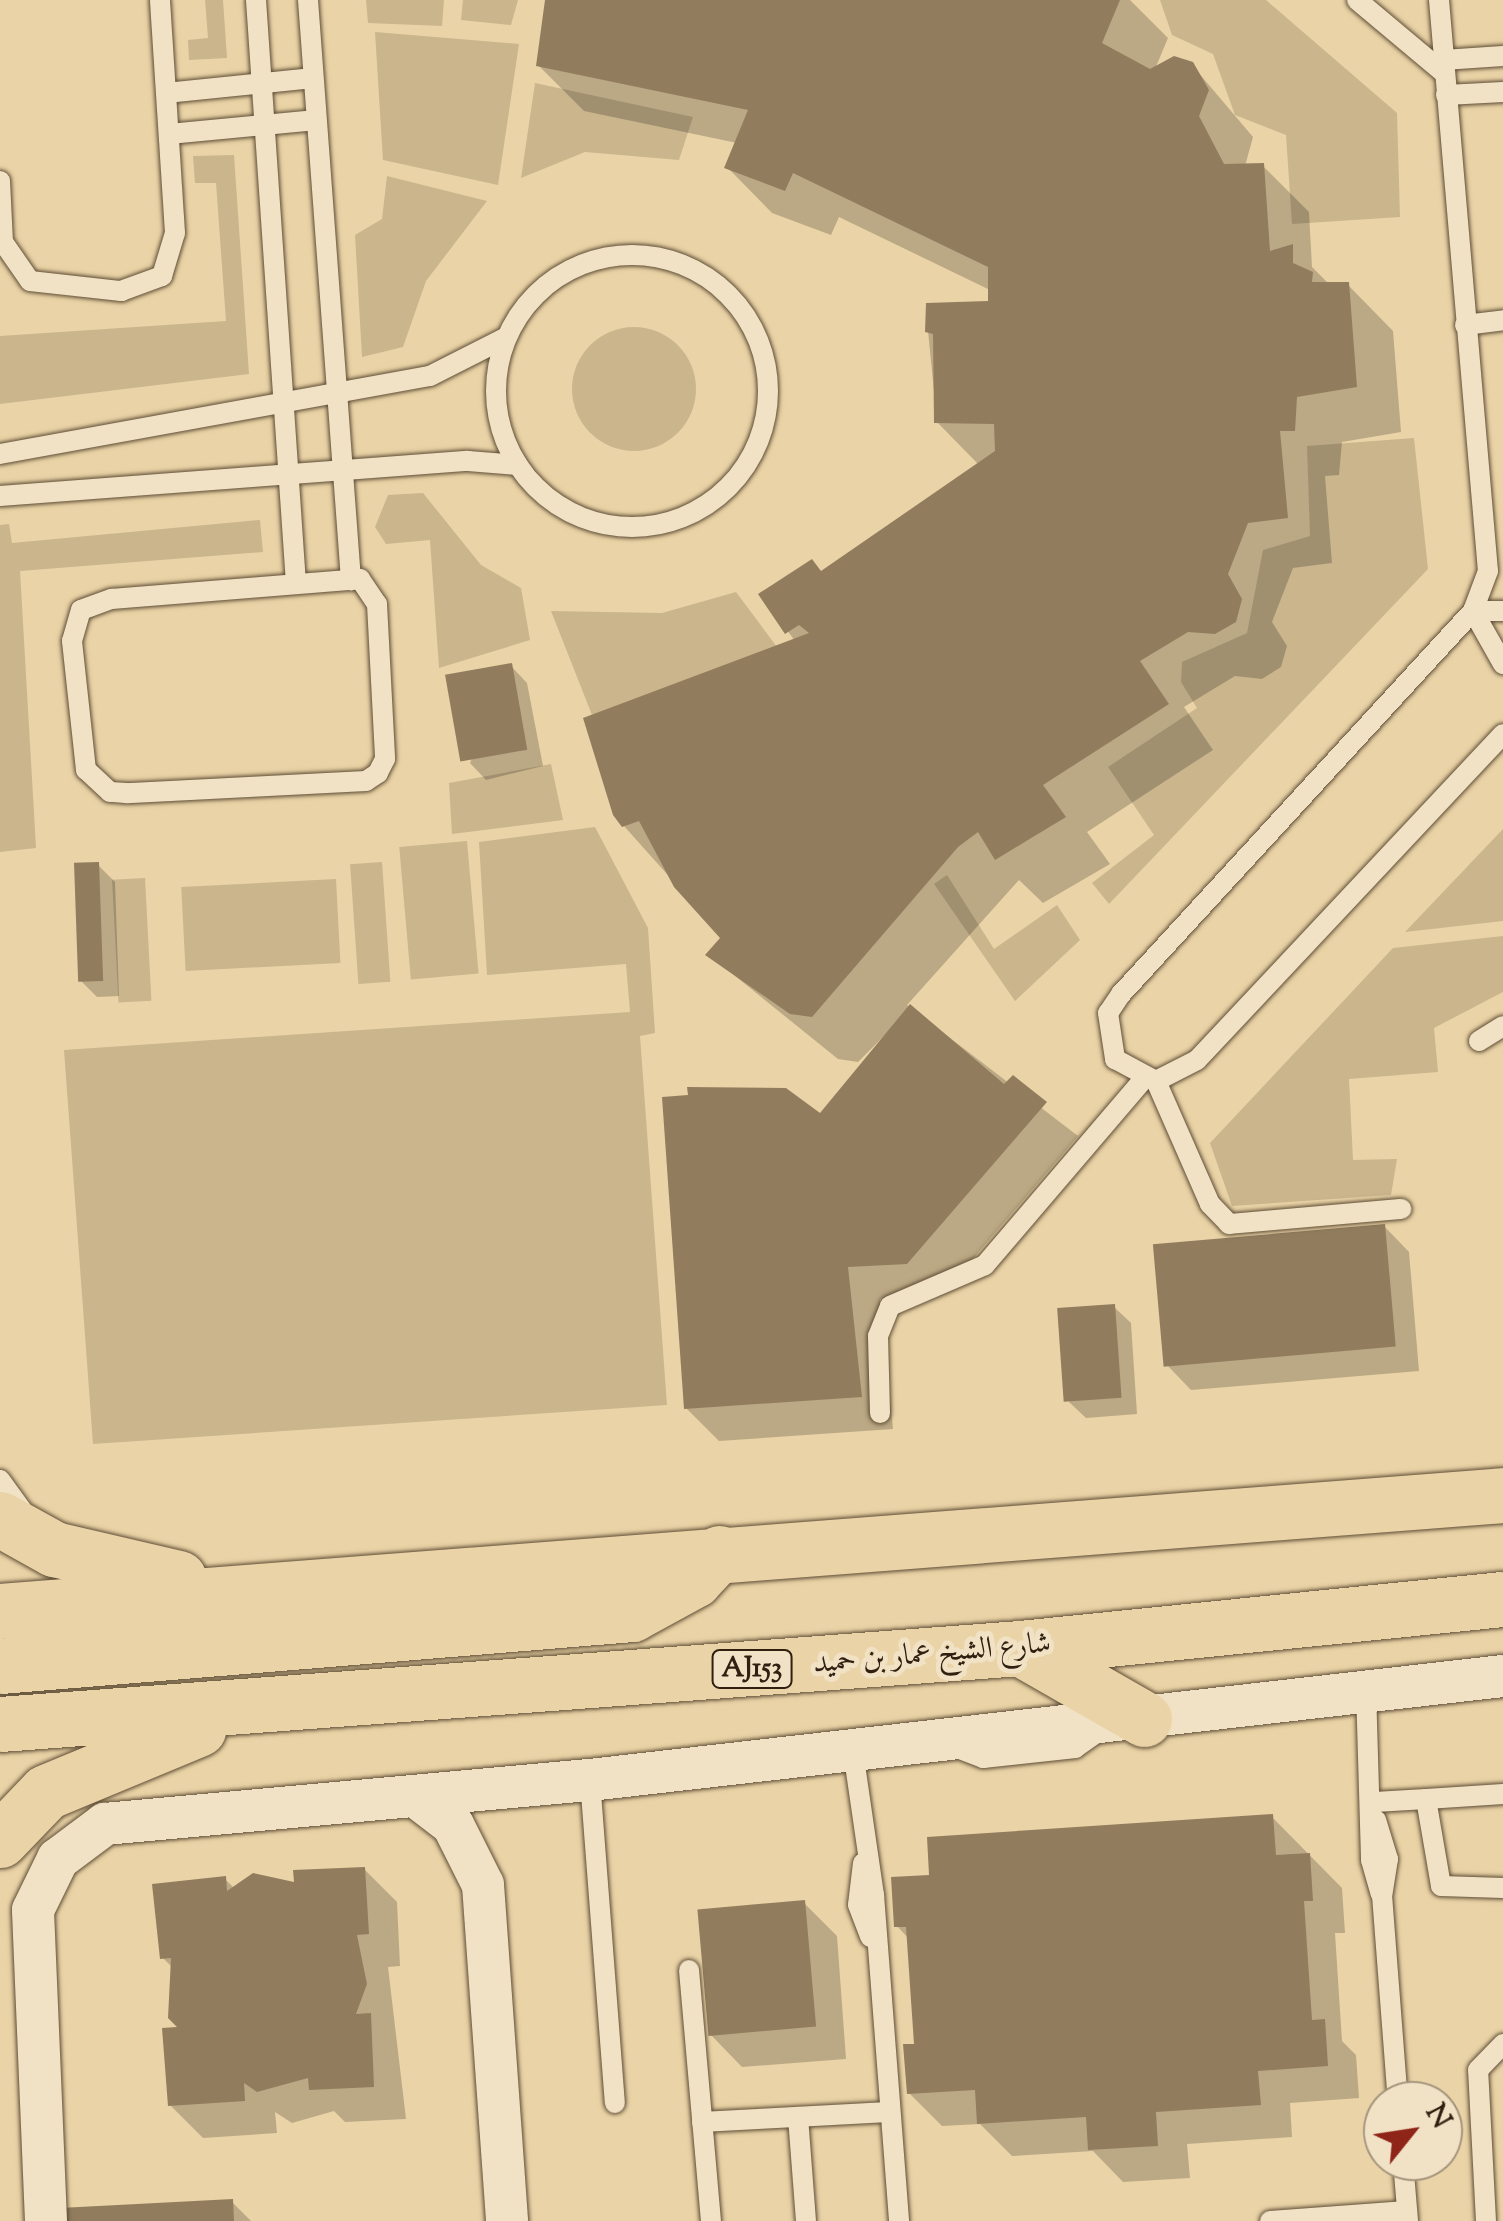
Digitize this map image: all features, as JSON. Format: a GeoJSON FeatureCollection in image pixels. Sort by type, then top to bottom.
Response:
{"type":"FeatureCollection","features":[{"type":"Feature","properties":{"kind":"main road"},"geometry":{"type":"LineString","coordinates":[[0,1611],[1503,1495]]}},
{"type":"Feature","properties":{"kind":"main road"},"geometry":{"type":"LineString","coordinates":[[0,1519],[54,1549],[236,1590]]}},
{"type":"Feature","properties":{"kind":"main road"},"geometry":{"type":"LineString","coordinates":[[0,1666],[632,1614],[694,1580],[719,1553]]}},
{"type":"Feature","properties":{"kind":"main road","name":"شارع الشيخ عمار بن حميد"},"geometry":{"type":"LineString","coordinates":[[0,1724],[1020,1648],[1503,1600]]}},
{"type":"Feature","properties":{"kind":"main road"},"geometry":{"type":"LineString","coordinates":[[1020,1648],[1126,1721]]}},
{"type":"Feature","properties":{"kind":"main road"},"geometry":{"type":"LineString","coordinates":[[0,1840],[46,1792],[82,1772],[255,1708]]}},
{"type":"Feature","properties":{"kind":"street"},"geometry":{"type":"LineString","coordinates":[[46,2221],[31,1938],[58,1860],[78,1838],[134,1816],[418,1798],[1503,1676]]}},
{"type":"Feature","properties":{"kind":"street"},"geometry":{"type":"LineString","coordinates":[[418,1798],[453,1825],[483,1885],[507,2221]]}},
{"type":"Feature","properties":{"kind":"lane"},"geometry":{"type":"LineString","coordinates":[[0,181],[3,242],[30,281],[78,292],[143,288],[173,256],[160,0]]}},
{"type":"Feature","properties":{"kind":"lane"},"geometry":{"type":"LineString","coordinates":[[256,0],[296,583]]}},
{"type":"Feature","properties":{"kind":"lane"},"geometry":{"type":"LineString","coordinates":[[308,0],[351,580]]}},
{"type":"Feature","properties":{"kind":"lane"},"geometry":{"type":"LineString","coordinates":[[1357,0],[1443,67],[1503,56]]}},
{"type":"Feature","properties":{"kind":"lane"},"geometry":{"type":"LineString","coordinates":[[1401,1209],[1229,1224],[1210,1204],[1150,1080],[1115,1059],[1106,1037],[1121,994],[1473,610],[1488,571],[1439,0]]}},
{"type":"Feature","properties":{"kind":"lane"},"geometry":{"type":"LineString","coordinates":[[166,93],[313,78]]}},
{"type":"Feature","properties":{"kind":"lane"},"geometry":{"type":"LineString","coordinates":[[1446,95],[1503,92]]}},
{"type":"Feature","properties":{"kind":"lane"},"geometry":{"type":"LineString","coordinates":[[168,134],[316,120]]}},
{"type":"Feature","properties":{"kind":"lane"},"geometry":{"type":"LineString","coordinates":[[0,454],[456,369],[505,338],[529,300],[564,272],[607,256],[652,255],[695,270],[731,296],[756,334],[768,378],[766,424],[748,466],[717,499],[677,521],[632,528],[588,521],[548,499],[518,466],[498,410],[505,338]]}},
{"type":"Feature","properties":{"kind":"lane"},"geometry":{"type":"LineString","coordinates":[[1464,324],[1503,320]]}},
{"type":"Feature","properties":{"kind":"lane"},"geometry":{"type":"LineString","coordinates":[[0,496],[288,479],[468,461],[518,466]]}},
{"type":"Feature","properties":{"kind":"lane"},"geometry":{"type":"LineString","coordinates":[[351,580],[375,593],[385,760],[378,772],[350,782],[126,793],[96,783],[82,754],[72,641],[81,610],[96,601],[296,583],[351,580]]}},
{"type":"Feature","properties":{"kind":"lane"},"geometry":{"type":"LineString","coordinates":[[1473,610],[1503,611]]}},
{"type":"Feature","properties":{"kind":"lane"},"geometry":{"type":"LineString","coordinates":[[1473,610],[1500,653]]}},
{"type":"Feature","properties":{"kind":"lane"},"geometry":{"type":"LineString","coordinates":[[880,1413],[880,1320],[890,1306],[985,1265],[1150,1080],[1196,1060],[1503,734]]}},
{"type":"Feature","properties":{"kind":"lane"},"geometry":{"type":"LineString","coordinates":[[1479,1041],[1503,1026]]}},
{"type":"Feature","properties":{"kind":"lane"},"geometry":{"type":"LineString","coordinates":[[0,1480],[54,1549]]}},
{"type":"Feature","properties":{"kind":"lane"},"geometry":{"type":"LineString","coordinates":[[1366,1689],[1376,1811],[1371,1860],[1382,1896],[1396,2081]]}},
{"type":"Feature","properties":{"kind":"lane"},"geometry":{"type":"LineString","coordinates":[[853,1751],[863,1862],[858,1905],[871,1940],[898,2221]]}},
{"type":"Feature","properties":{"kind":"lane"},"geometry":{"type":"LineString","coordinates":[[590,1780],[615,2102]]}},
{"type":"Feature","properties":{"kind":"lane"},"geometry":{"type":"LineString","coordinates":[[1376,1811],[1426,1799],[1503,1794]]}},
{"type":"Feature","properties":{"kind":"lane"},"geometry":{"type":"LineString","coordinates":[[1426,1799],[1440,1886],[1503,1888]]}},
{"type":"Feature","properties":{"kind":"lane"},"geometry":{"type":"LineString","coordinates":[[689,1970],[711,2221]]}},
{"type":"Feature","properties":{"kind":"lane"},"geometry":{"type":"LineString","coordinates":[[1486,2221],[1478,2070],[1503,2044]]}},
{"type":"Feature","properties":{"kind":"lane"},"geometry":{"type":"LineString","coordinates":[[702,2122],[888,2112]]}},
{"type":"Feature","properties":{"kind":"lane"},"geometry":{"type":"LineString","coordinates":[[798,2117],[806,2221]]}},
{"type":"Feature","properties":{"kind":"lane"},"geometry":{"type":"LineString","coordinates":[[1270,2221],[1407,2216],[1404,2181]]}},
{"type":"Feature","properties":{"kind":"shaded area"},"geometry":{"type":"Polygon","coordinates":[[[205,0],[223,0],[227,58],[189,60],[188,40],[208,38],[205,0]]]}},
{"type":"Feature","properties":{"kind":"shaded area"},"geometry":{"type":"Polygon","coordinates":[[[366,0],[444,0],[442,26],[368,23],[366,0]]]}},
{"type":"Feature","properties":{"kind":"shaded area"},"geometry":{"type":"Polygon","coordinates":[[[463,0],[518,0],[511,25],[461,20],[463,0]]]}},
{"type":"Feature","properties":{"kind":"shaded area"},"geometry":{"type":"Polygon","coordinates":[[[1160,0],[1266,0],[1397,113],[1400,217],[1292,224],[1286,135],[1235,115],[1213,54],[1172,35],[1160,0]]]}},
{"type":"Feature","properties":{"kind":"shaded area"},"geometry":{"type":"Polygon","coordinates":[[[375,32],[519,44],[498,185],[383,160],[375,32]]]}},
{"type":"Feature","properties":{"kind":"shaded area"},"geometry":{"type":"Polygon","coordinates":[[[535,83],[693,117],[679,160],[585,152],[521,178],[535,83]]]}},
{"type":"Feature","properties":{"kind":"shaded area"},"geometry":{"type":"Polygon","coordinates":[[[234,155],[249,374],[0,404],[0,336],[226,321],[216,183],[195,183],[193,156],[234,155]]]}},
{"type":"Feature","properties":{"kind":"shaded area"},"geometry":{"type":"Polygon","coordinates":[[[387,176],[487,201],[426,281],[403,347],[362,357],[355,235],[382,219],[387,176]]]}},
{"type":"Feature","properties":{"kind":"shaded area"},"geometry":{"type":"Polygon","coordinates":[[[634,327],[658,332],[678,345],[691,365],[696,389],[691,413],[678,433],[658,446],[634,451],[610,446],[590,433],[577,413],[572,389],[577,365],[590,345],[610,332],[634,327]]]}},
{"type":"Feature","properties":{"kind":"shaded area"},"geometry":{"type":"Polygon","coordinates":[[[1414,438],[1428,569],[1109,904],[1092,883],[1154,835],[1108,767],[1197,708],[1181,682],[1182,662],[1247,633],[1263,550],[1310,536],[1307,446],[1414,438]]]}},
{"type":"Feature","properties":{"kind":"shaded area"},"geometry":{"type":"Polygon","coordinates":[[[423,493],[481,565],[521,588],[530,640],[439,668],[430,540],[386,544],[375,527],[388,495],[423,493]]]}},
{"type":"Feature","properties":{"kind":"shaded area"},"geometry":{"type":"Polygon","coordinates":[[[260,520],[263,552],[20,571],[36,848],[0,852],[0,525],[9,524],[12,543],[260,520]]]}},
{"type":"Feature","properties":{"kind":"shaded area"},"geometry":{"type":"Polygon","coordinates":[[[736,592],[777,647],[592,715],[551,611],[662,613],[736,592]]]}},
{"type":"Feature","properties":{"kind":"shaded area"},"geometry":{"type":"Polygon","coordinates":[[[551,764],[563,820],[452,834],[449,783],[551,764]]]}},
{"type":"Feature","properties":{"kind":"shaded area"},"geometry":{"type":"Polygon","coordinates":[[[595,827],[648,928],[655,1033],[640,1036],[667,1405],[93,1444],[64,1050],[630,1012],[626,964],[487,975],[479,842],[595,827]]]}},
{"type":"Feature","properties":{"kind":"shaded area"},"geometry":{"type":"Polygon","coordinates":[[[1503,829],[1503,921],[1405,932],[1503,829]]]}},
{"type":"Feature","properties":{"kind":"shaded area"},"geometry":{"type":"Polygon","coordinates":[[[467,841],[479,973],[411,979],[399,847],[467,841]]]}},
{"type":"Feature","properties":{"kind":"shaded area"},"geometry":{"type":"Polygon","coordinates":[[[382,862],[390,982],[358,984],[350,864],[382,862]]]}},
{"type":"Feature","properties":{"kind":"shaded area"},"geometry":{"type":"Polygon","coordinates":[[[947,875],[994,949],[1057,905],[1080,940],[1015,1001],[934,884],[947,875]]]}},
{"type":"Feature","properties":{"kind":"shaded area"},"geometry":{"type":"Polygon","coordinates":[[[145,878],[151,1001],[118,1003],[112,880],[145,878]]]}},
{"type":"Feature","properties":{"kind":"shaded area"},"geometry":{"type":"Polygon","coordinates":[[[336,879],[340,963],[186,971],[181,887],[336,879]]]}},
{"type":"Feature","properties":{"kind":"shaded area"},"geometry":{"type":"Polygon","coordinates":[[[1503,936],[1503,992],[1434,1028],[1438,1072],[1349,1079],[1353,1160],[1397,1159],[1391,1195],[1232,1206],[1210,1143],[1393,948],[1503,936]]]}},
{"type":"Feature","properties":{"kind":"building"},"geometry":{"type":"Polygon","coordinates":[[[545,0],[1120,0],[1102,43],[1150,69],[1174,56],[1193,62],[1209,90],[1199,116],[1224,164],[1264,163],[1270,251],[1293,244],[1293,263],[1313,272],[1312,282],[1349,282],[1357,387],[1297,397],[1295,431],[1280,431],[1288,518],[1248,523],[1228,574],[1242,599],[1236,622],[1215,634],[1188,632],[1140,661],[1169,704],[1043,785],[1066,817],[995,860],[978,832],[958,847],[812,1017],[790,1014],[705,955],[720,938],[674,887],[639,821],[622,827],[613,815],[583,718],[809,633],[799,625],[785,634],[758,594],[812,559],[821,571],[995,451],[994,424],[934,423],[933,334],[925,332],[926,303],[988,301],[988,267],[793,173],[785,191],[724,168],[748,110],[536,66],[545,0]]]}},
{"type":"Feature","properties":{"kind":"building"},"geometry":{"type":"Polygon","coordinates":[[[512,663],[527,750],[460,761],[445,675],[512,663]]]}},
{"type":"Feature","properties":{"kind":"building"},"geometry":{"type":"Polygon","coordinates":[[[99,862],[103,981],[78,982],[74,863],[99,862]]]}},
{"type":"Feature","properties":{"kind":"building"},"geometry":{"type":"Polygon","coordinates":[[[910,1004],[1004,1084],[1013,1075],[1047,1102],[907,1264],[848,1267],[862,1397],[684,1409],[662,1097],[688,1095],[687,1087],[786,1088],[820,1113],[910,1004]]]}},
{"type":"Feature","properties":{"kind":"building"},"geometry":{"type":"Polygon","coordinates":[[[1385,1224],[1396,1347],[1164,1367],[1153,1244],[1385,1224]]]}},
{"type":"Feature","properties":{"kind":"building"},"geometry":{"type":"Polygon","coordinates":[[[1115,1304],[1122,1398],[1064,1402],[1057,1308],[1115,1304]]]}},
{"type":"Feature","properties":{"kind":"building"},"geometry":{"type":"Polygon","coordinates":[[[1273,1814],[1276,1855],[1310,1853],[1313,1901],[1304,1901],[1312,2020],[1325,2019],[1328,2066],[1258,2071],[1261,2105],[1156,2112],[1158,2146],[1088,2150],[1086,2117],[977,2124],[975,2090],[907,2094],[903,2044],[914,2044],[906,1927],[894,1927],[891,1877],[929,1875],[927,1837],[1273,1814]]]}},
{"type":"Feature","properties":{"kind":"building"},"geometry":{"type":"Polygon","coordinates":[[[365,1867],[369,1934],[357,1935],[367,1984],[356,2014],[371,2013],[374,2087],[309,2090],[308,2078],[257,2092],[244,2083],[245,2101],[168,2106],[162,2028],[177,2027],[168,2018],[171,1958],[160,1959],[152,1884],[226,1876],[227,1891],[253,1873],[294,1882],[293,1870],[365,1867]]]}},
{"type":"Feature","properties":{"kind":"building"},"geometry":{"type":"Polygon","coordinates":[[[805,1900],[816,2027],[708,2036],[697,1909],[805,1900]]]}},
{"type":"Feature","properties":{"kind":"building"},"geometry":{"type":"Polygon","coordinates":[[[233,2199],[234,2221],[61,2221],[60,2208],[233,2199]]]}}]}
